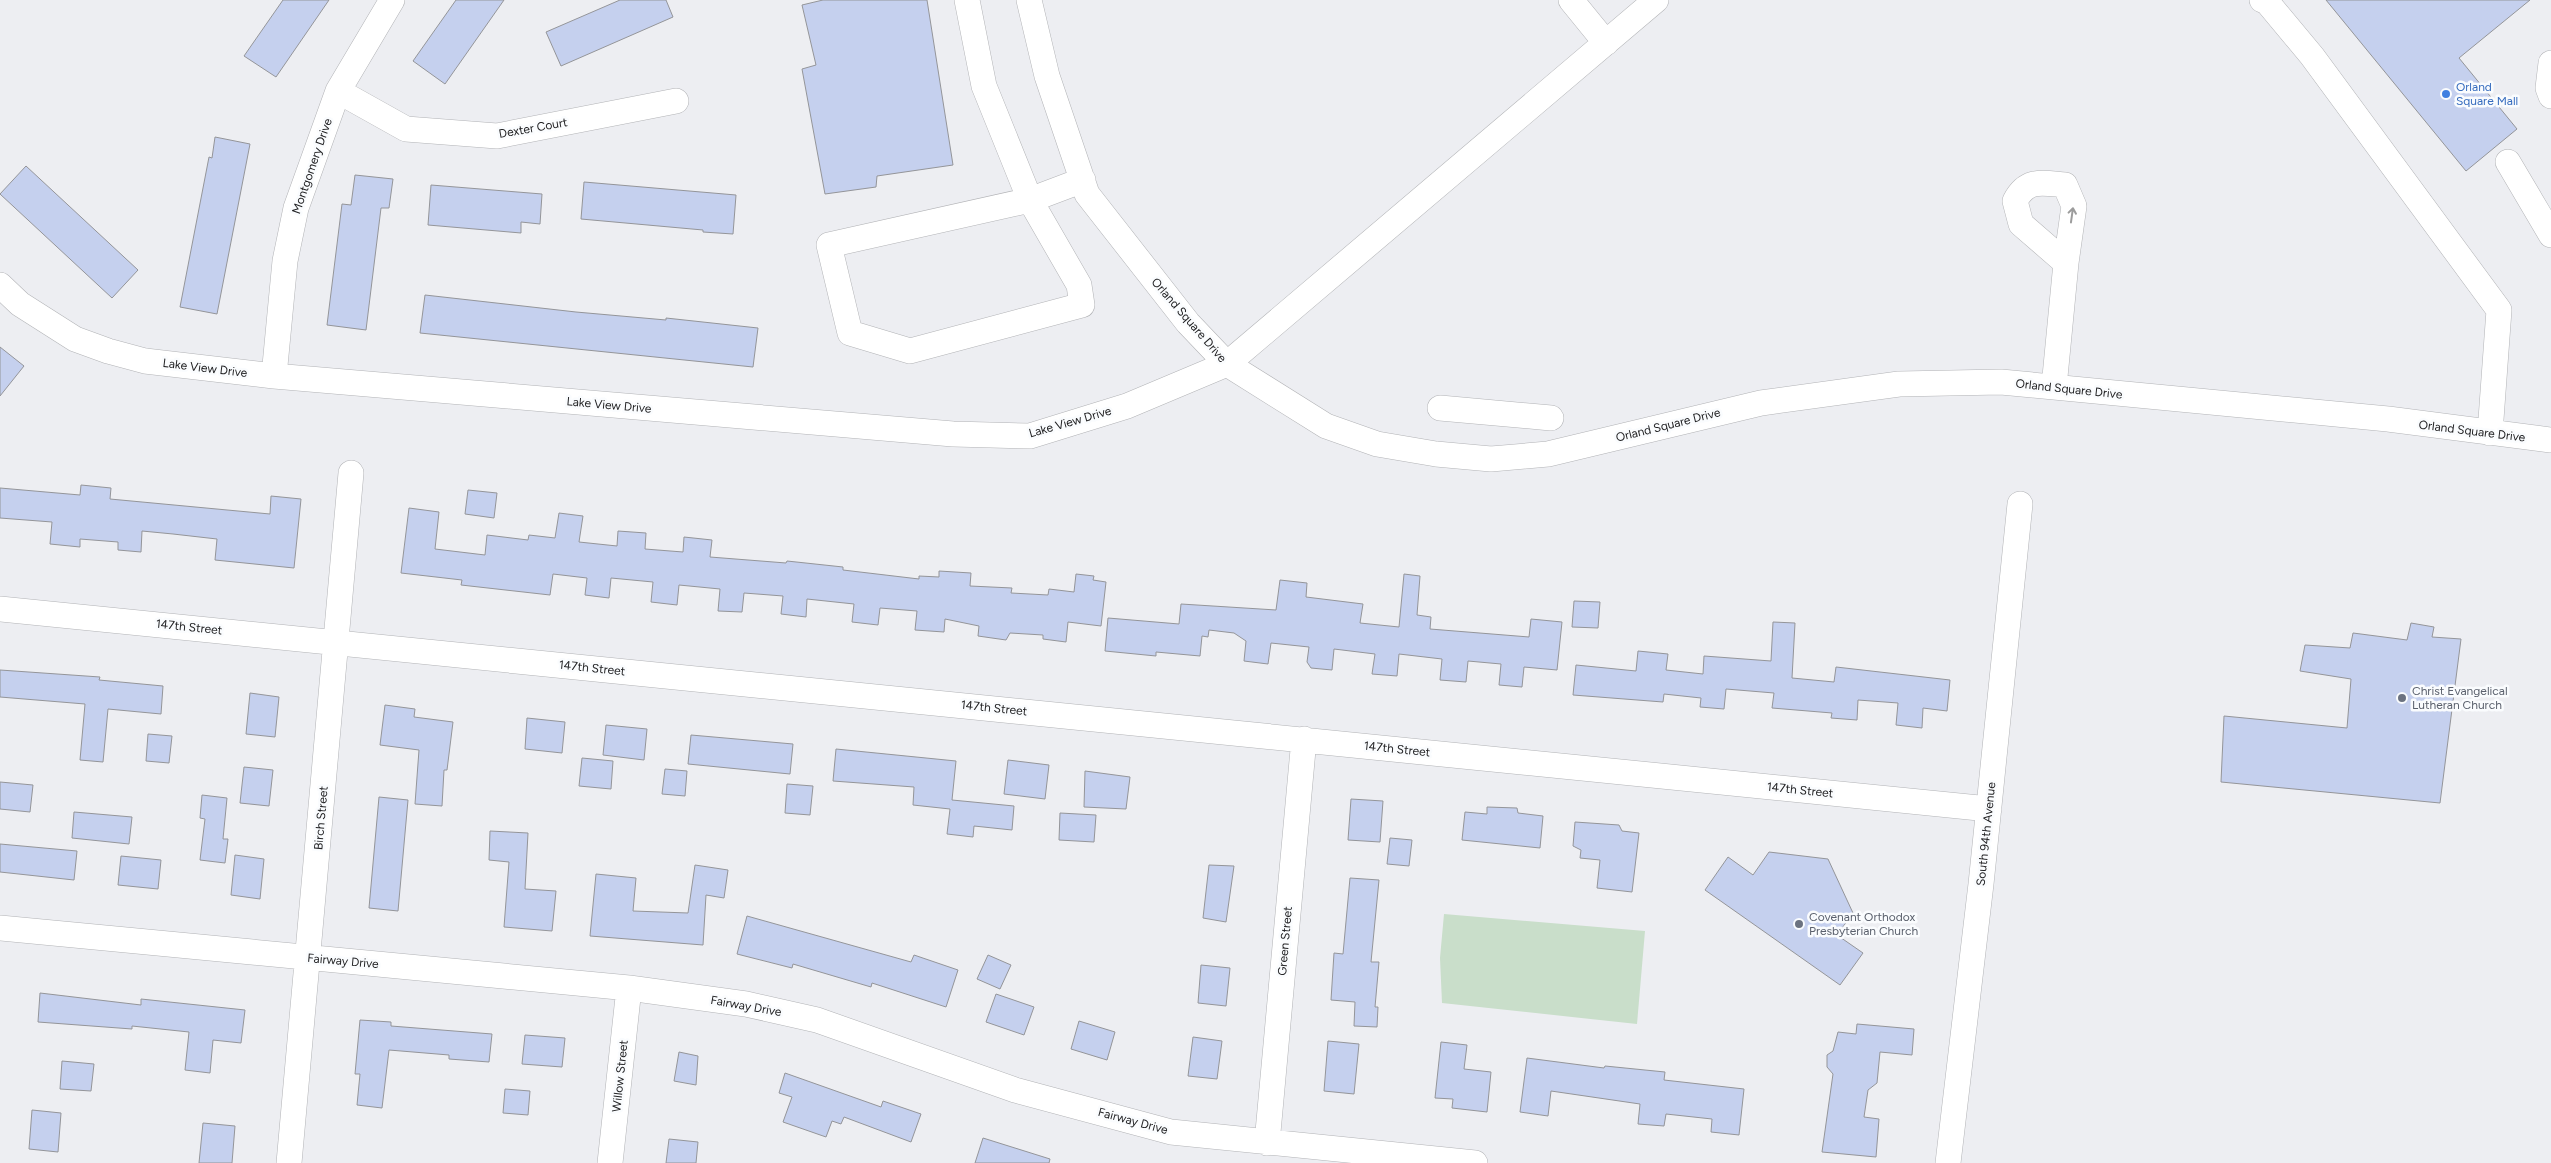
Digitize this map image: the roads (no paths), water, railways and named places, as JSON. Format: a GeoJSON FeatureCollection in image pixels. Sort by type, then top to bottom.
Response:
{"type":"FeatureCollection","features":[{"type":"Feature","properties":{"kind":"street","name":"Montgomery Drive"},"geometry":{"type":"LineString","coordinates":[[274,376],[285,262],[294,217],[338,91],[392,0]]}},
{"type":"Feature","properties":{"kind":"street"},"geometry":{"type":"LineString","coordinates":[[967,0],[984,86],[1030,200],[1079,285],[1082,305],[910,351],[850,334],[829,245],[1030,200],[1083,180]]}},
{"type":"Feature","properties":{"kind":"street","name":"Orland Square Drive"},"geometry":{"type":"LineString","coordinates":[[1028,0],[1047,76],[1087,194],[1188,323],[1227,364],[1326,426],[1377,444],[1436,454],[1491,459],[1548,454],[1761,403],[1899,384],[2001,382],[2388,419],[2551,440]]}},
{"type":"Feature","properties":{"kind":"street"},"geometry":{"type":"LineString","coordinates":[[1570,0],[1606,43]]}},
{"type":"Feature","properties":{"kind":"street","name":"Lake View Drive"},"geometry":{"type":"LineString","coordinates":[[0,284],[20,304],[75,339],[108,351],[145,361],[274,376],[953,434],[1030,436],[1126,406],[1227,364],[1656,0]]}},
{"type":"Feature","properties":{"kind":"street"},"geometry":{"type":"LineString","coordinates":[[2262,0],[2267,2],[2312,56],[2500,310],[2490,433]]}},
{"type":"Feature","properties":{"kind":"street"},"geometry":{"type":"LineString","coordinates":[[2551,63],[2548,88],[2551,96]]}},
{"type":"Feature","properties":{"kind":"street","name":"Dexter Court"},"geometry":{"type":"LineString","coordinates":[[338,91],[406,129],[498,136],[676,101]]}},
{"type":"Feature","properties":{"kind":"street"},"geometry":{"type":"LineString","coordinates":[[2508,162],[2551,235]]}},
{"type":"Feature","properties":{"kind":"street"},"geometry":{"type":"LineString","coordinates":[[2054,387],[2066,263]]}},
{"type":"Feature","properties":{"kind":"street"},"geometry":{"type":"LineString","coordinates":[[1440,408],[1551,418]]}},
{"type":"Feature","properties":{"kind":"street","name":"Birch Street"},"geometry":{"type":"LineString","coordinates":[[288,1163],[351,473]]}},
{"type":"Feature","properties":{"kind":"street","name":"South 94th Avenue"},"geometry":{"type":"LineString","coordinates":[[1948,1163],[1989,809],[2020,504]]}},
{"type":"Feature","properties":{"kind":"street","name":"147th Street"},"geometry":{"type":"LineString","coordinates":[[0,609],[1989,809]]}},
{"type":"Feature","properties":{"kind":"street","name":"Green Street"},"geometry":{"type":"LineString","coordinates":[[1266,1143],[1304,740]]}},
{"type":"Feature","properties":{"kind":"street","name":"Fairway Drive"},"geometry":{"type":"LineString","coordinates":[[0,928],[629,988],[746,1004],[817,1020],[1016,1090],[1171,1132],[1475,1163]]}},
{"type":"Feature","properties":{"kind":"street","name":"Willow Street"},"geometry":{"type":"LineString","coordinates":[[610,1163],[629,988]]}},
{"type":"Feature","properties":{"kind":"place","name":"Orland Square Mall"},"geometry":{"type":"Point","coordinates":[2446,94]}},
{"type":"Feature","properties":{"kind":"place","name":"Christ Evangelical Lutheran Church"},"geometry":{"type":"Point","coordinates":[2402,698]}},
{"type":"Feature","properties":{"kind":"place","name":"Covenant Orthodox Presbyterian Church"},"geometry":{"type":"Point","coordinates":[1799,924]}}]}
